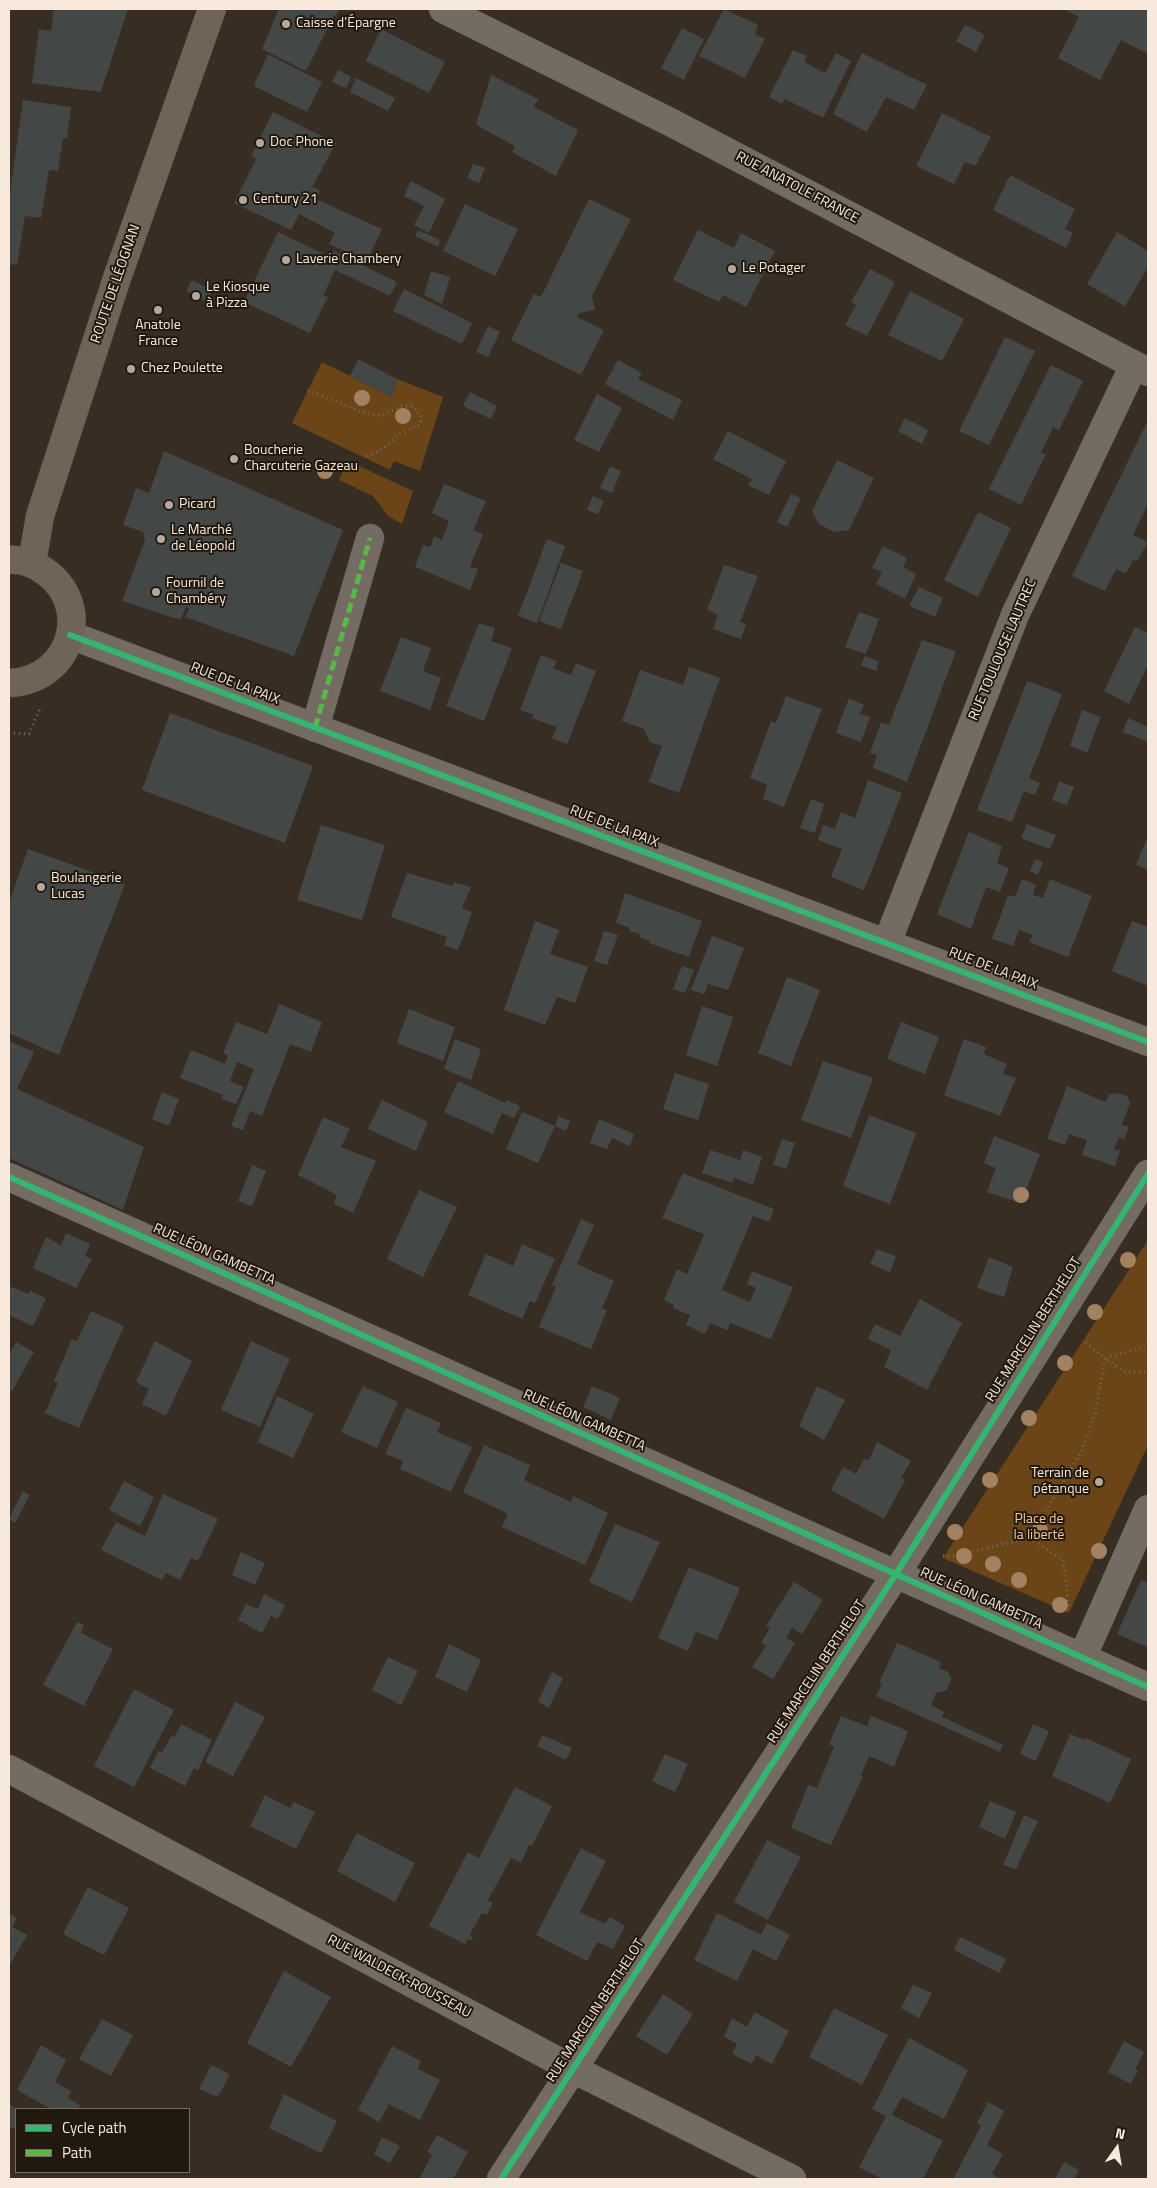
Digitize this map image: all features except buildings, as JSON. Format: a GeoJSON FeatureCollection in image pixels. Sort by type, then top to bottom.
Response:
{"type":"FeatureCollection","features":[{"type":"Feature","properties":{"kind":"main road","name":"ROUTE DE LÉOGNAN"},"geometry":{"type":"LineString","coordinates":[[20,561],[40,516],[114,288],[212,9]]}},
{"type":"Feature","properties":{"kind":"main road"},"geometry":{"type":"LineString","coordinates":[[9,683],[22,682],[38,676],[53,666],[64,652],[70,636],[72,618],[68,600],[60,584],[47,572],[20,561]]}},
{"type":"Feature","properties":{"kind":"street","name":"RUE ANATOLE FRANCE"},"geometry":{"type":"LineString","coordinates":[[443,9],[681,127],[1141,368]]}},
{"type":"Feature","properties":{"kind":"street","name":"RUE TOULOUSE LAUTREC"},"geometry":{"type":"LineString","coordinates":[[887,943],[1015,615],[1141,368]]}},
{"type":"Feature","properties":{"kind":"street"},"geometry":{"type":"LineString","coordinates":[[315,728],[370,538]]}},
{"type":"Feature","properties":{"kind":"street","name":"RUE DE LA PAIX"},"geometry":{"type":"LineString","coordinates":[[70,636],[1148,1042]]}},
{"type":"Feature","properties":{"kind":"street","name":"RUE MARCELIN BERTHELOT"},"geometry":{"type":"LineString","coordinates":[[501,2179],[902,1564],[1148,1174]]}},
{"type":"Feature","properties":{"kind":"street","name":"RUE LÉON GAMBETTA"},"geometry":{"type":"LineString","coordinates":[[9,1177],[902,1564],[1082,1658],[1148,1687]]}},
{"type":"Feature","properties":{"kind":"street"},"geometry":{"type":"LineString","coordinates":[[1082,1658],[1148,1509]]}},
{"type":"Feature","properties":{"kind":"street","name":"RUE WALDECK-ROUSSEAU"},"geometry":{"type":"LineString","coordinates":[[9,1769],[573,2069],[792,2179]]}},
{"type":"Feature","properties":{"kind":"path"},"geometry":{"type":"LineString","coordinates":[[308,390],[361,412],[381,416],[401,406],[413,406],[420,412],[422,418],[418,426],[400,434],[380,450],[363,457]]}},
{"type":"Feature","properties":{"kind":"path"},"geometry":{"type":"LineString","coordinates":[[1084,1341],[1123,1370],[1148,1372]]}},
{"type":"Feature","properties":{"kind":"path"},"geometry":{"type":"LineString","coordinates":[[1105,1358],[1143,1347],[1148,1342]]}},
{"type":"Feature","properties":{"kind":"path"},"geometry":{"type":"LineString","coordinates":[[902,1564],[952,1556],[1030,1538],[1082,1450],[1095,1414],[1105,1358]]}},
{"type":"Feature","properties":{"kind":"path"},"geometry":{"type":"LineString","coordinates":[[1030,1538],[1063,1560],[1070,1613]]}},
{"type":"Feature","properties":{"kind":"green space"},"geometry":{"type":"Polygon","coordinates":[[[322,362],[392,397],[397,379],[443,397],[420,471],[394,461],[390,470],[292,423],[322,362]]]}},
{"type":"Feature","properties":{"kind":"green space"},"geometry":{"type":"Polygon","coordinates":[[[348,461],[413,491],[402,524],[388,516],[373,496],[339,480],[348,461]]]}},
{"type":"Feature","properties":{"kind":"green space","name":"Place de la liberté"},"geometry":{"type":"Polygon","coordinates":[[[1148,1240],[1148,1445],[1069,1613],[943,1558],[1148,1240]]]}},
{"type":"Feature","properties":{"kind":"marked path"},"geometry":{"type":"LineString","coordinates":[[315,728],[370,538]]}},
{"type":"Feature","properties":{"kind":"cycle path"},"geometry":{"type":"LineString","coordinates":[[70,635],[1148,1042]]}},
{"type":"Feature","properties":{"kind":"cycle path"},"geometry":{"type":"LineString","coordinates":[[501,2179],[896,1574],[1148,1174]]}},
{"type":"Feature","properties":{"kind":"cycle path"},"geometry":{"type":"LineString","coordinates":[[9,1177],[1148,1687]]}},
{"type":"Feature","properties":{"kind":"place","name":"Caisse d'Épargne"},"geometry":{"type":"Point","coordinates":[286,24]}},
{"type":"Feature","properties":{"kind":"place","name":"Doc Phone"},"geometry":{"type":"Point","coordinates":[260,143]}},
{"type":"Feature","properties":{"kind":"place","name":"Century 21"},"geometry":{"type":"Point","coordinates":[243,200]}},
{"type":"Feature","properties":{"kind":"place","name":"Laverie Chambery"},"geometry":{"type":"Point","coordinates":[286,260]}},
{"type":"Feature","properties":{"kind":"place","name":"Le Potager"},"geometry":{"type":"Point","coordinates":[732,269]}},
{"type":"Feature","properties":{"kind":"place","name":"Le Kiosque à Pizza"},"geometry":{"type":"Point","coordinates":[196,296]}},
{"type":"Feature","properties":{"kind":"place","name":"Anatole France"},"geometry":{"type":"Point","coordinates":[158,310]}},
{"type":"Feature","properties":{"kind":"place","name":"Chez Poulette"},"geometry":{"type":"Point","coordinates":[131,369]}},
{"type":"Feature","properties":{"kind":"place","name":"Boucherie Charcuterie Gazeau"},"geometry":{"type":"Point","coordinates":[234,459]}},
{"type":"Feature","properties":{"kind":"place","name":"Picard"},"geometry":{"type":"Point","coordinates":[169,505]}},
{"type":"Feature","properties":{"kind":"place","name":"Le Marché de Léopold"},"geometry":{"type":"Point","coordinates":[161,539]}},
{"type":"Feature","properties":{"kind":"place","name":"Fournil de Chambéry"},"geometry":{"type":"Point","coordinates":[156,592]}},
{"type":"Feature","properties":{"kind":"place","name":"Boulangerie Lucas"},"geometry":{"type":"Point","coordinates":[41,887]}},
{"type":"Feature","properties":{"kind":"place","name":"Terrain de pétanque"},"geometry":{"type":"Point","coordinates":[1099,1482]}}]}
